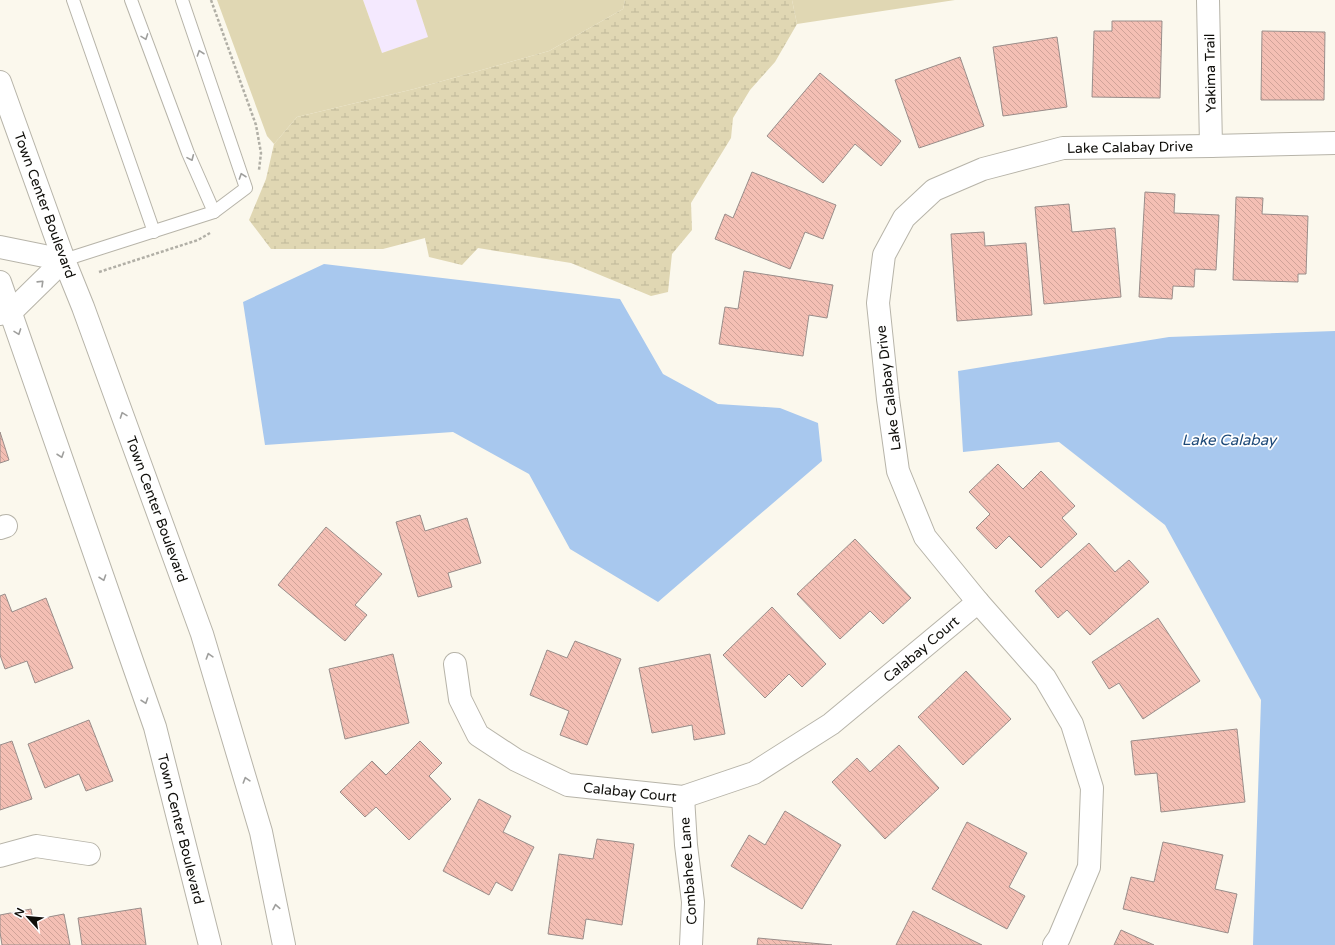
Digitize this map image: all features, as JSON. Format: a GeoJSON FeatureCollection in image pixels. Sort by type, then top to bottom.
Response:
{"type":"FeatureCollection","features":[{"type":"Feature","properties":{"kind":"street","name":"Yakima Trail"},"geometry":{"type":"LineString","coordinates":[[1208,0],[1211,146]]}},
{"type":"Feature","properties":{"kind":"street","name":"Town Center Boulevard"},"geometry":{"type":"LineString","coordinates":[[0,82],[202,634],[261,832],[284,945]]}},
{"type":"Feature","properties":{"kind":"street","name":"Lake Calabay Drive"},"geometry":{"type":"LineString","coordinates":[[1054,945],[1059,938],[1088,867],[1092,788],[1072,724],[1045,678],[978,602],[926,537],[898,471],[888,399],[878,303],[884,254],[904,218],[934,190],[983,169],[1063,148],[1335,143]]}},
{"type":"Feature","properties":{"kind":"street"},"geometry":{"type":"LineString","coordinates":[[0,247],[64,260]]}},
{"type":"Feature","properties":{"kind":"street"},"geometry":{"type":"LineString","coordinates":[[5,313],[64,260]]}},
{"type":"Feature","properties":{"kind":"street","name":"Town Center Boulevard"},"geometry":{"type":"LineString","coordinates":[[0,282],[5,313],[155,727],[210,945]]}},
{"type":"Feature","properties":{"kind":"street","name":"Calabay Court"},"geometry":{"type":"LineString","coordinates":[[455,664],[460,698],[478,735],[516,760],[568,785],[683,797],[754,773],[831,724],[978,602]]}},
{"type":"Feature","properties":{"kind":"street","name":"Combahee Lane"},"geometry":{"type":"LineString","coordinates":[[683,797],[686,845],[693,902],[691,945]]}},
{"type":"Feature","properties":{"kind":"street"},"geometry":{"type":"LineString","coordinates":[[0,856],[36,846],[89,854]]}},
{"type":"Feature","properties":{"kind":"lane"},"geometry":{"type":"LineString","coordinates":[[73,0],[154,232]]}},
{"type":"Feature","properties":{"kind":"lane"},"geometry":{"type":"LineString","coordinates":[[131,0],[188,153],[214,212]]}},
{"type":"Feature","properties":{"kind":"lane"},"geometry":{"type":"LineString","coordinates":[[64,260],[214,212],[246,188],[182,0]]}},
{"type":"Feature","properties":{"kind":"path"},"geometry":{"type":"LineString","coordinates":[[211,0],[256,125],[261,153],[259,174]]}},
{"type":"Feature","properties":{"kind":"path"},"geometry":{"type":"LineString","coordinates":[[100,272],[198,240],[210,233]]}},
{"type":"Feature","properties":{"kind":"shaded area"},"geometry":{"type":"Polygon","coordinates":[[[363,0],[416,0],[429,37],[382,53],[363,0]]]}},
{"type":"Feature","properties":{"kind":"green space"},"geometry":{"type":"Polygon","coordinates":[[[217,0],[363,0],[382,53],[428,37],[416,0],[625,0],[623,9],[549,51],[414,89],[297,117],[274,144],[267,136],[217,0]]]}},
{"type":"Feature","properties":{"kind":"green space"},"geometry":{"type":"Polygon","coordinates":[[[625,0],[792,0],[797,24],[775,62],[750,90],[733,118],[731,138],[691,203],[692,230],[672,254],[668,292],[651,296],[571,263],[478,248],[462,265],[429,257],[425,238],[383,249],[271,249],[249,220],[266,179],[274,144],[297,117],[414,89],[549,51],[623,9],[625,0]]]}},
{"type":"Feature","properties":{"kind":"green space"},"geometry":{"type":"Polygon","coordinates":[[[792,0],[955,0],[797,24],[792,0]]]}},
{"type":"Feature","properties":{"kind":"water"},"geometry":{"type":"Polygon","coordinates":[[[324,264],[620,299],[663,374],[718,404],[780,408],[818,423],[822,461],[658,602],[570,549],[529,474],[453,432],[265,445],[243,302],[324,264]]]}},
{"type":"Feature","properties":{"kind":"water","name":"Lake Calabay"},"geometry":{"type":"Polygon","coordinates":[[[1335,331],[1335,945],[1253,945],[1261,700],[1165,525],[1059,442],[963,452],[958,371],[1169,337],[1335,331]]]}},
{"type":"Feature","properties":{"kind":"building"},"geometry":{"type":"Polygon","coordinates":[[[1112,21],[1162,21],[1160,98],[1092,97],[1094,31],[1112,31],[1112,21]]]}},
{"type":"Feature","properties":{"kind":"building"},"geometry":{"type":"Polygon","coordinates":[[[1262,31],[1325,32],[1324,100],[1261,100],[1262,31]]]}},
{"type":"Feature","properties":{"kind":"building"},"geometry":{"type":"Polygon","coordinates":[[[1057,37],[1067,107],[1003,116],[993,47],[1057,37]]]}},
{"type":"Feature","properties":{"kind":"building"},"geometry":{"type":"Polygon","coordinates":[[[960,57],[984,126],[919,148],[895,80],[960,57]]]}},
{"type":"Feature","properties":{"kind":"building"},"geometry":{"type":"Polygon","coordinates":[[[820,73],[901,141],[881,166],[855,144],[823,183],[767,136],[820,73]]]}},
{"type":"Feature","properties":{"kind":"building"},"geometry":{"type":"Polygon","coordinates":[[[752,172],[836,205],[823,239],[805,232],[790,269],[715,239],[725,214],[733,218],[752,172]]]}},
{"type":"Feature","properties":{"kind":"building"},"geometry":{"type":"Polygon","coordinates":[[[1145,192],[1175,194],[1174,213],[1219,215],[1216,270],[1195,269],[1194,287],[1173,286],[1172,299],[1139,297],[1145,192]]]}},
{"type":"Feature","properties":{"kind":"building"},"geometry":{"type":"Polygon","coordinates":[[[1236,197],[1263,198],[1262,214],[1308,216],[1306,274],[1298,274],[1298,282],[1233,280],[1236,197]]]}},
{"type":"Feature","properties":{"kind":"building"},"geometry":{"type":"Polygon","coordinates":[[[1069,204],[1072,232],[1115,228],[1121,297],[1044,304],[1035,207],[1069,204]]]}},
{"type":"Feature","properties":{"kind":"building"},"geometry":{"type":"Polygon","coordinates":[[[984,232],[985,246],[1026,243],[1032,315],[957,321],[951,234],[984,232]]]}},
{"type":"Feature","properties":{"kind":"building"},"geometry":{"type":"Polygon","coordinates":[[[744,271],[833,285],[827,318],[809,315],[803,356],[719,344],[725,307],[738,309],[744,271]]]}},
{"type":"Feature","properties":{"kind":"building"},"geometry":{"type":"Polygon","coordinates":[[[0,432],[9,460],[0,463],[0,432]]]}},
{"type":"Feature","properties":{"kind":"building"},"geometry":{"type":"Polygon","coordinates":[[[998,464],[1023,489],[1041,471],[1075,506],[1062,518],[1077,534],[1041,568],[1009,536],[996,549],[976,528],[990,514],[969,492],[998,464]]]}},
{"type":"Feature","properties":{"kind":"building"},"geometry":{"type":"Polygon","coordinates":[[[420,515],[425,531],[467,518],[481,563],[448,573],[452,587],[418,597],[396,522],[420,515]]]}},
{"type":"Feature","properties":{"kind":"building"},"geometry":{"type":"Polygon","coordinates":[[[326,527],[382,574],[355,605],[367,615],[345,641],[278,585],[326,527]]]}},
{"type":"Feature","properties":{"kind":"building"},"geometry":{"type":"Polygon","coordinates":[[[855,539],[911,598],[883,624],[870,611],[840,639],[797,594],[855,539]]]}},
{"type":"Feature","properties":{"kind":"building"},"geometry":{"type":"Polygon","coordinates":[[[1089,543],[1115,572],[1129,560],[1149,582],[1090,635],[1067,610],[1058,618],[1035,591],[1089,543]]]}},
{"type":"Feature","properties":{"kind":"building"},"geometry":{"type":"Polygon","coordinates":[[[5,594],[12,612],[46,598],[73,668],[35,683],[27,661],[5,669],[0,655],[0,596],[5,594]]]}},
{"type":"Feature","properties":{"kind":"building"},"geometry":{"type":"Polygon","coordinates":[[[772,607],[826,664],[802,687],[789,674],[765,698],[723,655],[772,607]]]}},
{"type":"Feature","properties":{"kind":"building"},"geometry":{"type":"Polygon","coordinates":[[[1158,618],[1200,681],[1143,719],[1119,683],[1109,689],[1092,662],[1158,618]]]}},
{"type":"Feature","properties":{"kind":"building"},"geometry":{"type":"Polygon","coordinates":[[[575,641],[621,659],[587,745],[560,735],[569,711],[530,695],[547,650],[567,658],[575,641]]]}},
{"type":"Feature","properties":{"kind":"building"},"geometry":{"type":"Polygon","coordinates":[[[393,654],[409,723],[345,739],[329,669],[393,654]]]}},
{"type":"Feature","properties":{"kind":"building"},"geometry":{"type":"Polygon","coordinates":[[[710,654],[725,734],[694,740],[692,725],[652,733],[639,668],[710,654]]]}},
{"type":"Feature","properties":{"kind":"building"},"geometry":{"type":"Polygon","coordinates":[[[966,671],[1011,719],[963,765],[918,717],[966,671]]]}},
{"type":"Feature","properties":{"kind":"building"},"geometry":{"type":"Polygon","coordinates":[[[89,720],[113,781],[86,791],[79,774],[45,788],[28,744],[89,720]]]}},
{"type":"Feature","properties":{"kind":"building"},"geometry":{"type":"Polygon","coordinates":[[[1237,729],[1245,802],[1161,812],[1157,773],[1135,775],[1131,741],[1237,729]]]}},
{"type":"Feature","properties":{"kind":"building"},"geometry":{"type":"Polygon","coordinates":[[[12,741],[32,799],[0,810],[0,745],[12,741]]]}},
{"type":"Feature","properties":{"kind":"building"},"geometry":{"type":"Polygon","coordinates":[[[420,741],[442,763],[429,776],[451,799],[409,840],[376,807],[365,817],[340,792],[372,761],[386,775],[420,741]]]}},
{"type":"Feature","properties":{"kind":"building"},"geometry":{"type":"Polygon","coordinates":[[[899,745],[939,788],[885,839],[832,782],[857,758],[870,772],[899,745]]]}},
{"type":"Feature","properties":{"kind":"building"},"geometry":{"type":"Polygon","coordinates":[[[479,799],[511,816],[503,832],[534,847],[512,891],[496,882],[489,895],[443,871],[479,799]]]}},
{"type":"Feature","properties":{"kind":"building"},"geometry":{"type":"Polygon","coordinates":[[[785,811],[841,845],[802,909],[731,866],[749,835],[765,845],[785,811]]]}},
{"type":"Feature","properties":{"kind":"building"},"geometry":{"type":"Polygon","coordinates":[[[967,822],[1027,853],[1009,887],[1025,896],[1007,929],[932,889],[967,822]]]}},
{"type":"Feature","properties":{"kind":"building"},"geometry":{"type":"Polygon","coordinates":[[[597,839],[634,844],[622,925],[586,919],[583,939],[548,934],[559,854],[593,859],[597,839]]]}},
{"type":"Feature","properties":{"kind":"building"},"geometry":{"type":"Polygon","coordinates":[[[1163,842],[1223,855],[1215,889],[1237,894],[1228,933],[1123,909],[1131,877],[1154,882],[1163,842]]]}},
{"type":"Feature","properties":{"kind":"building"},"geometry":{"type":"Polygon","coordinates":[[[141,908],[146,945],[82,945],[78,918],[141,908]]]}},
{"type":"Feature","properties":{"kind":"building"},"geometry":{"type":"Polygon","coordinates":[[[31,909],[33,920],[64,914],[70,945],[2,945],[0,915],[31,909]]]}},
{"type":"Feature","properties":{"kind":"building"},"geometry":{"type":"Polygon","coordinates":[[[913,911],[982,945],[896,945],[913,911]]]}},
{"type":"Feature","properties":{"kind":"building"},"geometry":{"type":"Polygon","coordinates":[[[1121,930],[1154,945],[1114,945],[1121,930]]]}},
{"type":"Feature","properties":{"kind":"building"},"geometry":{"type":"Polygon","coordinates":[[[758,938],[832,945],[757,945],[758,938]]]}}]}
